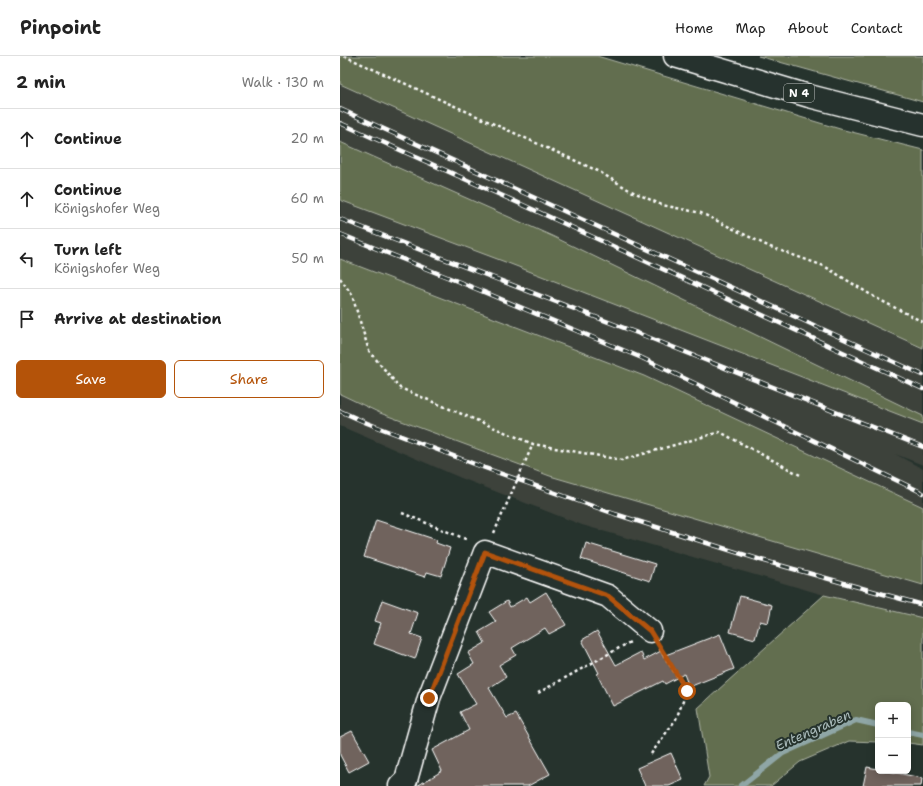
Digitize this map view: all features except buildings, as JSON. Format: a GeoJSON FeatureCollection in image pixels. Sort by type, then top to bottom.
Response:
{"type":"FeatureCollection","features":[{"type":"Feature","properties":{"kind":"main road","name":"N 4"},"geometry":{"type":"LineString","coordinates":[[675,56],[809,96],[923,125]]}},
{"type":"Feature","properties":{"kind":"main road"},"geometry":{"type":"LineString","coordinates":[[405,784],[429,698],[485,552],[608,596],[650,631]]}},
{"type":"Feature","properties":{"kind":"path"},"geometry":{"type":"LineString","coordinates":[[344,56],[598,171],[630,191],[662,205],[701,213],[770,247],[824,266],[876,298],[923,322]]}},
{"type":"Feature","properties":{"kind":"path"},"geometry":{"type":"LineString","coordinates":[[340,278],[352,295],[369,352],[400,388],[533,444],[622,460],[720,432],[802,476]]}},
{"type":"Feature","properties":{"kind":"path"},"geometry":{"type":"LineString","coordinates":[[402,513],[470,541],[485,552],[533,444]]}},
{"type":"Feature","properties":{"kind":"path"},"geometry":{"type":"LineString","coordinates":[[538,693],[650,631],[687,691],[676,719],[651,754]]}},
{"type":"Feature","properties":{"kind":"shaded area"},"geometry":{"type":"Polygon","coordinates":[[[340,84],[923,348],[923,416],[552,236],[340,142],[340,84]]]}},
{"type":"Feature","properties":{"kind":"shaded area"},"geometry":{"type":"Polygon","coordinates":[[[340,200],[508,263],[923,424],[923,465],[895,454],[923,469],[923,507],[644,376],[340,259],[340,200]]]}},
{"type":"Feature","properties":{"kind":"shaded area"},"geometry":{"type":"Polygon","coordinates":[[[340,394],[380,413],[550,476],[923,585],[923,618],[824,595],[582,525],[461,478],[340,426],[340,394]]]}},
{"type":"Feature","properties":{"kind":"green space"},"geometry":{"type":"Polygon","coordinates":[[[340,56],[597,56],[840,129],[923,150],[923,348],[340,84],[340,56]]]}},
{"type":"Feature","properties":{"kind":"green space"},"geometry":{"type":"Polygon","coordinates":[[[758,56],[923,56],[923,102],[758,56]]]}},
{"type":"Feature","properties":{"kind":"green space"},"geometry":{"type":"Polygon","coordinates":[[[340,142],[552,236],[923,416],[923,424],[508,263],[340,200],[340,142]]]}},
{"type":"Feature","properties":{"kind":"green space"},"geometry":{"type":"Polygon","coordinates":[[[340,259],[644,376],[923,507],[923,585],[550,476],[380,413],[340,394],[340,259]]]}},
{"type":"Feature","properties":{"kind":"green space"},"geometry":{"type":"Polygon","coordinates":[[[824,595],[923,618],[923,745],[911,743],[911,702],[875,702],[875,742],[849,741],[800,762],[771,786],[704,786],[709,777],[698,708],[824,595]]]}},
{"type":"Feature","properties":{"kind":"waterway","name":"Entengraben"},"geometry":{"type":"LineString","coordinates":[[741,786],[783,753],[856,720],[875,724]]}},
{"type":"Feature","properties":{"kind":"waterway","name":"Entengraben"},"geometry":{"type":"LineString","coordinates":[[911,733],[923,735]]}},
{"type":"Feature","properties":{"kind":"railway"},"geometry":{"type":"LineString","coordinates":[[340,109],[923,375]]}},
{"type":"Feature","properties":{"kind":"railway"},"geometry":{"type":"LineString","coordinates":[[340,123],[543,214],[923,389]]}},
{"type":"Feature","properties":{"kind":"railway"},"geometry":{"type":"LineString","coordinates":[[340,219],[645,336],[923,447]]}},
{"type":"Feature","properties":{"kind":"railway"},"geometry":{"type":"LineString","coordinates":[[340,234],[642,358],[923,493]]}},
{"type":"Feature","properties":{"kind":"railway"},"geometry":{"type":"LineString","coordinates":[[340,411],[367,423],[485,468],[615,514],[761,560],[923,605]]}},
{"type":"Feature","properties":{"kind":"route"},"geometry":{"type":"LineString","coordinates":[[429,698],[485,552],[608,596],[650,631],[687,691]]}}]}
